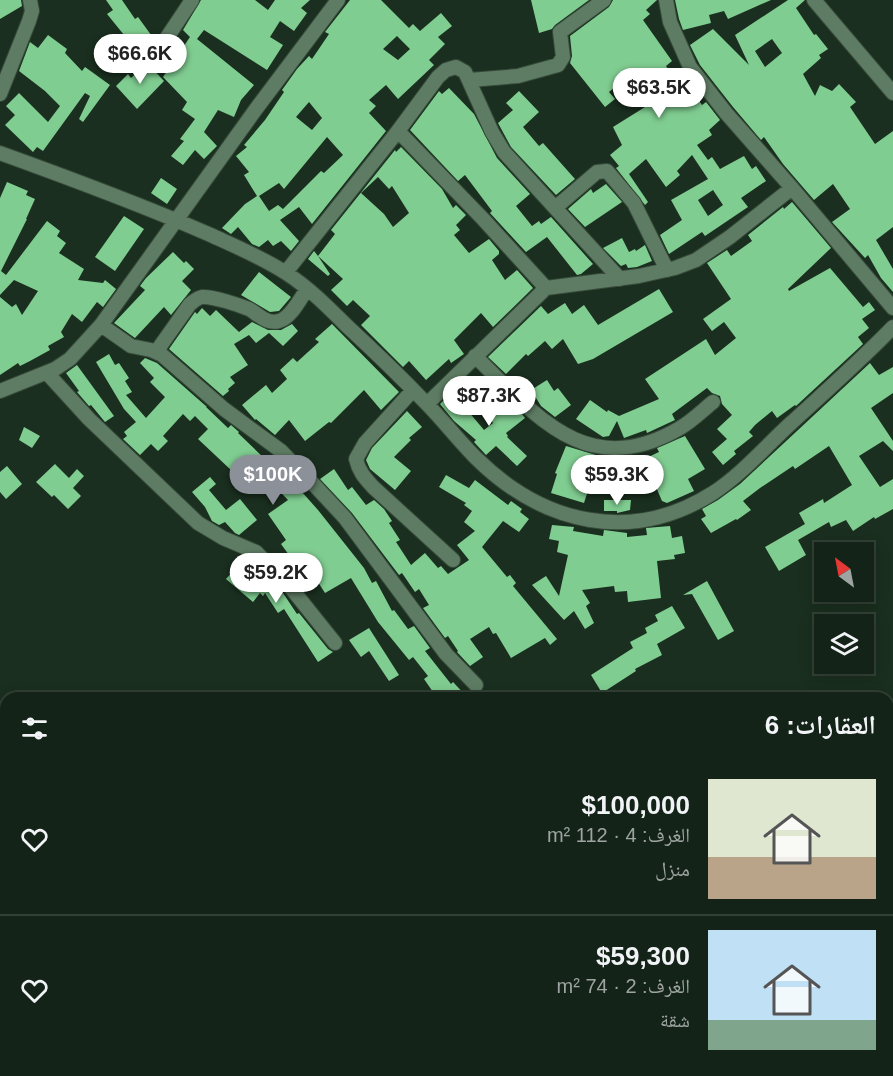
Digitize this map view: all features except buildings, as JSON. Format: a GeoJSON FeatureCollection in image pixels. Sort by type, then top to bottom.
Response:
{"type":"FeatureCollection","features":[{"type":"Feature","properties":{"kind":"street"},"geometry":{"type":"LineString","coordinates":[[0,94],[29,21],[32,11],[30,0]]}},
{"type":"Feature","properties":{"kind":"street"},"geometry":{"type":"LineString","coordinates":[[154,57],[192,0]]}},
{"type":"Feature","properties":{"kind":"street"},"geometry":{"type":"LineString","coordinates":[[0,391],[47,373],[70,359],[101,325],[256,109],[338,0]]}},
{"type":"Feature","properties":{"kind":"street"},"geometry":{"type":"LineString","coordinates":[[470,80],[518,76],[558,65],[563,57],[560,32],[604,0]]}},
{"type":"Feature","properties":{"kind":"street"},"geometry":{"type":"LineString","coordinates":[[666,0],[670,22],[690,67],[726,113],[893,308]]}},
{"type":"Feature","properties":{"kind":"street"},"geometry":{"type":"LineString","coordinates":[[814,0],[893,93]]}},
{"type":"Feature","properties":{"kind":"street"},"geometry":{"type":"LineString","coordinates":[[285,272],[398,132],[433,83],[446,70],[456,68],[465,72],[470,80],[496,141],[621,279]]}},
{"type":"Feature","properties":{"kind":"street"},"geometry":{"type":"LineString","coordinates":[[398,132],[484,220],[546,288]]}},
{"type":"Feature","properties":{"kind":"street"},"geometry":{"type":"LineString","coordinates":[[0,153],[177,220],[285,272],[307,289],[413,390],[477,459],[503,482],[536,502],[580,520],[610,524],[668,515],[714,492],[749,464],[892,329]]}},
{"type":"Feature","properties":{"kind":"street"},"geometry":{"type":"LineString","coordinates":[[555,208],[597,172],[607,171],[634,203],[667,270]]}},
{"type":"Feature","properties":{"kind":"street"},"geometry":{"type":"LineString","coordinates":[[427,404],[546,288],[621,279],[667,270],[696,260],[730,237],[792,188]]}},
{"type":"Feature","properties":{"kind":"street"},"geometry":{"type":"LineString","coordinates":[[156,352],[196,299],[203,297],[214,299],[249,309],[274,322],[286,317],[307,289]]}},
{"type":"Feature","properties":{"kind":"street"},"geometry":{"type":"LineString","coordinates":[[101,325],[131,346],[162,355],[224,409],[281,451],[345,518],[446,654],[476,685]]}},
{"type":"Feature","properties":{"kind":"street"},"geometry":{"type":"LineString","coordinates":[[475,356],[540,418],[566,436],[591,446],[619,448],[652,441],[682,427],[713,402]]}},
{"type":"Feature","properties":{"kind":"street"},"geometry":{"type":"LineString","coordinates":[[47,373],[89,418],[198,523],[223,538],[256,552],[291,588],[335,643]]}},
{"type":"Feature","properties":{"kind":"street"},"geometry":{"type":"LineString","coordinates":[[413,390],[365,443],[356,459],[361,474],[373,487],[453,560]]}}]}
